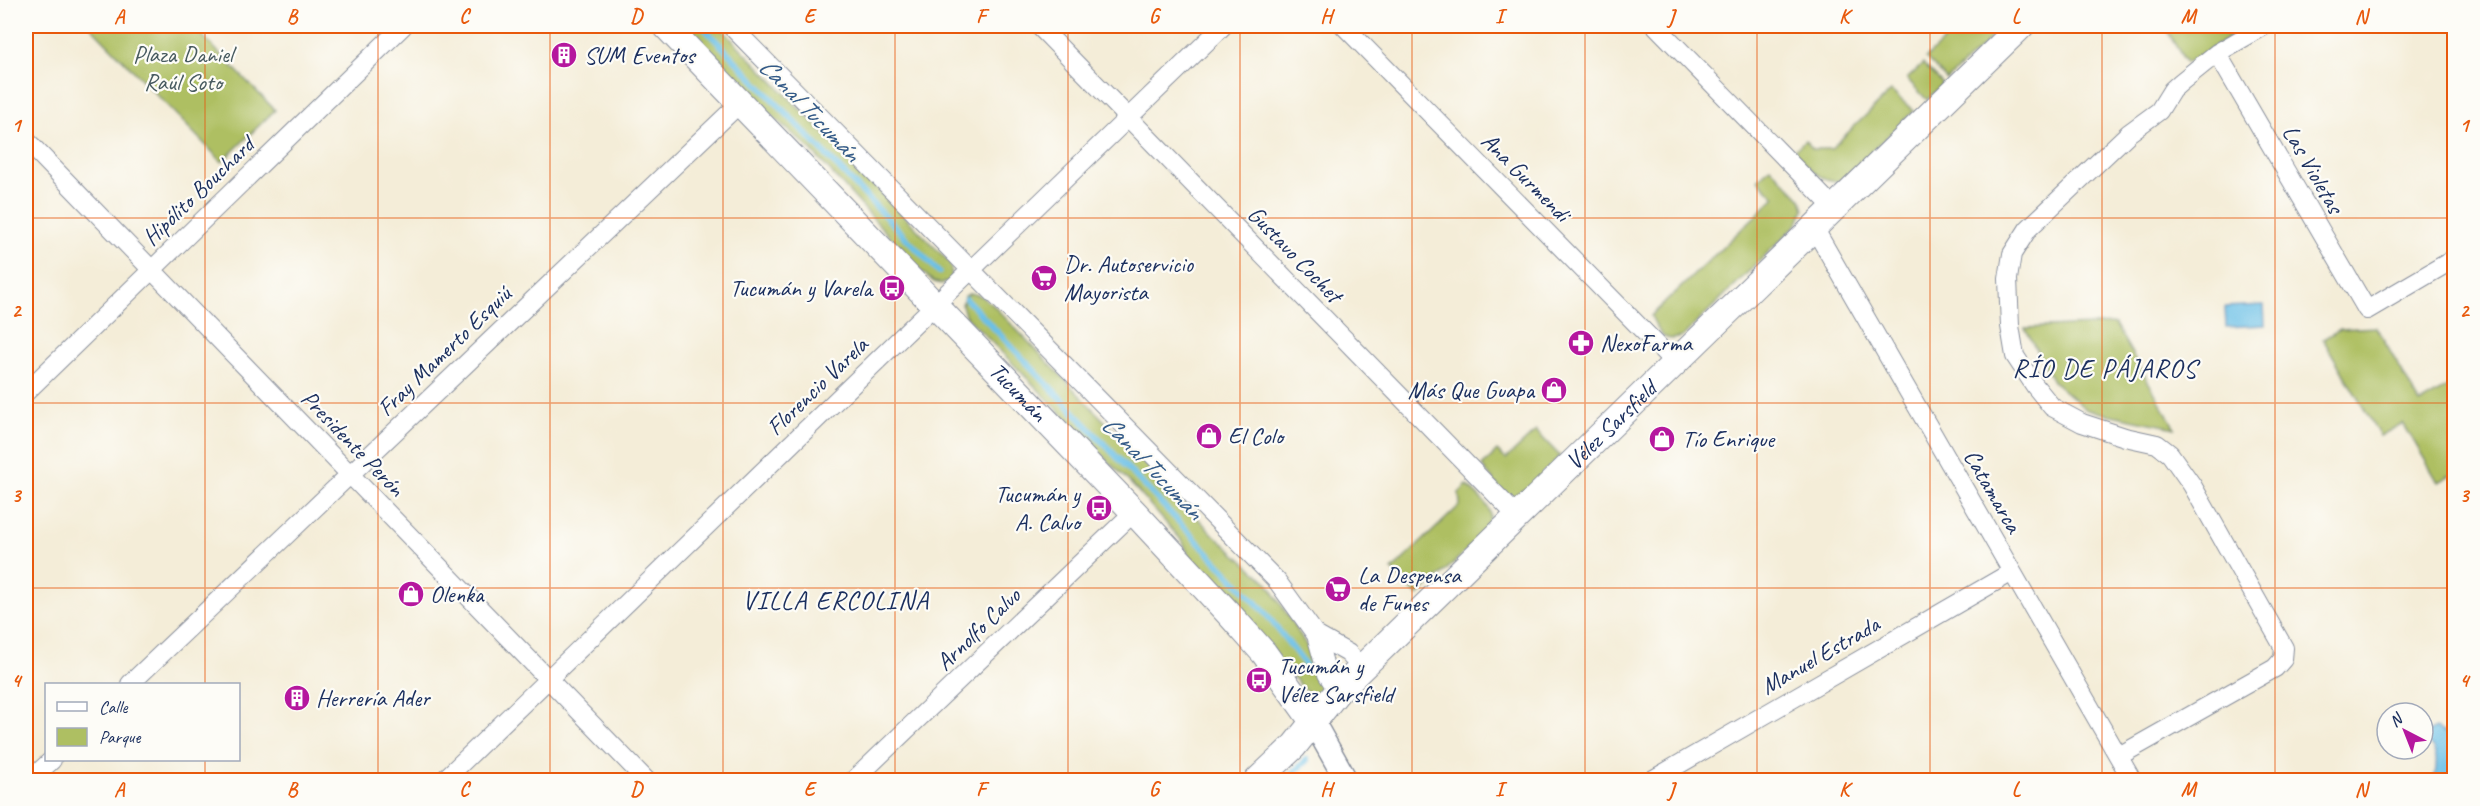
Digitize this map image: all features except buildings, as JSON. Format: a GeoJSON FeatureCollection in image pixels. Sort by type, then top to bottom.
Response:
{"type":"FeatureCollection","features":[{"type":"Feature","properties":{"kind":"main road","name":"Tucumán"},"geometry":{"type":"LineString","coordinates":[[666,26],[1134,512],[1264,653],[1314,723]]}},
{"type":"Feature","properties":{"kind":"main road","name":"Vélez Sarsfield"},"geometry":{"type":"LineString","coordinates":[[1258,780],[1294,746],[1338,691],[2015,27]]}},
{"type":"Feature","properties":{"kind":"street","name":"Hipólito Bouchard"},"geometry":{"type":"LineString","coordinates":[[26,392],[403,26]]}},
{"type":"Feature","properties":{"kind":"street"},"geometry":{"type":"LineString","coordinates":[[731,26],[1277,581],[1316,635],[1327,674],[1338,691]]}},
{"type":"Feature","properties":{"kind":"street","name":"Gustavo Cochet"},"geometry":{"type":"LineString","coordinates":[[1039,26],[1517,516]]}},
{"type":"Feature","properties":{"kind":"street","name":"Florencio Varela"},"geometry":{"type":"LineString","coordinates":[[444,780],[1222,26]]}},
{"type":"Feature","properties":{"kind":"street","name":"Ana Gurmendi"},"geometry":{"type":"LineString","coordinates":[[1344,26],[1674,362]]}},
{"type":"Feature","properties":{"kind":"street"},"geometry":{"type":"LineString","coordinates":[[1656,26],[1833,207]]}},
{"type":"Feature","properties":{"kind":"street"},"geometry":{"type":"LineString","coordinates":[[2119,756],[2275,668],[2283,660],[2284,648],[2192,485],[2170,454],[2157,444],[2125,437],[2082,423],[2052,407],[2015,356],[2010,326],[2008,279],[2012,254],[2028,229],[2129,133],[2159,111],[2172,90],[2217,53],[2264,26]]}},
{"type":"Feature","properties":{"kind":"street","name":"Las Violetas"},"geometry":{"type":"LineString","coordinates":[[2217,53],[2367,310],[2454,259]]}},
{"type":"Feature","properties":{"kind":"street","name":"Fray Mamerto Esquiú"},"geometry":{"type":"LineString","coordinates":[[131,683],[741,102]]}},
{"type":"Feature","properties":{"kind":"street","name":"Presidente Perón"},"geometry":{"type":"LineString","coordinates":[[26,140],[646,780]]}},
{"type":"Feature","properties":{"kind":"street","name":"Catamarca"},"geometry":{"type":"LineString","coordinates":[[1813,226],[2133,780]]}},
{"type":"Feature","properties":{"kind":"street","name":"Arnolfo Calvo"},"geometry":{"type":"LineString","coordinates":[[854,780],[1134,512]]}},
{"type":"Feature","properties":{"kind":"street","name":"Manuel Estrada"},"geometry":{"type":"LineString","coordinates":[[1652,780],[2012,572]]}},
{"type":"Feature","properties":{"kind":"street"},"geometry":{"type":"LineString","coordinates":[[1316,635],[1348,653],[1362,668]]}},
{"type":"Feature","properties":{"kind":"street","name":"Tucumán"},"geometry":{"type":"LineString","coordinates":[[1314,723],[1346,780]]}},
{"type":"Feature","properties":{"kind":"street"},"geometry":{"type":"LineString","coordinates":[[30,780],[50,761]]}},
{"type":"Feature","properties":{"kind":"green space","name":"Plaza Daniel Raúl Soto"},"geometry":{"type":"Polygon","coordinates":[[[90,26],[193,26],[275,110],[222,162],[90,26]]]}},
{"type":"Feature","properties":{"kind":"green space"},"geometry":{"type":"Polygon","coordinates":[[[682,26],[719,26],[950,263],[952,279],[942,284],[934,282],[919,269],[810,149],[755,101],[682,26]]]}},
{"type":"Feature","properties":{"kind":"green space"},"geometry":{"type":"Polygon","coordinates":[[[1952,26],[1989,26],[1992,32],[1990,39],[1947,80],[1926,58],[1952,33],[1952,26]]]}},
{"type":"Feature","properties":{"kind":"green space"},"geometry":{"type":"Polygon","coordinates":[[[2164,26],[2214,26],[2231,37],[2186,63],[2164,26]]]}},
{"type":"Feature","properties":{"kind":"green space"},"geometry":{"type":"Polygon","coordinates":[[[1923,64],[1943,84],[1927,100],[1907,79],[1923,64]]]}},
{"type":"Feature","properties":{"kind":"green space"},"geometry":{"type":"Polygon","coordinates":[[[1891,91],[1914,111],[1840,181],[1832,181],[1819,176],[1794,151],[1805,140],[1813,149],[1831,149],[1891,91]]]}},
{"type":"Feature","properties":{"kind":"green space"},"geometry":{"type":"Polygon","coordinates":[[[1770,167],[1801,199],[1804,209],[1798,223],[1682,337],[1670,339],[1665,337],[1659,332],[1651,316],[1775,197],[1758,180],[1770,167]]]}},
{"type":"Feature","properties":{"kind":"green space"},"geometry":{"type":"Polygon","coordinates":[[[971,293],[981,296],[992,304],[1215,536],[1267,582],[1320,667],[1326,683],[1322,690],[1310,694],[1302,687],[1189,556],[1183,542],[1134,487],[965,315],[962,305],[964,296],[971,293]]]}},
{"type":"Feature","properties":{"kind":"green space"},"geometry":{"type":"Polygon","coordinates":[[[2115,324],[2175,428],[2087,410],[2053,381],[2025,328],[2115,324]]]}},
{"type":"Feature","properties":{"kind":"green space"},"geometry":{"type":"Polygon","coordinates":[[[2376,327],[2420,403],[2454,383],[2454,473],[2438,482],[2403,423],[2380,436],[2323,339],[2340,329],[2376,327]]]}},
{"type":"Feature","properties":{"kind":"green space"},"geometry":{"type":"Polygon","coordinates":[[[1536,431],[1560,456],[1528,488],[1514,496],[1508,495],[1482,466],[1497,451],[1506,459],[1536,431]]]}},
{"type":"Feature","properties":{"kind":"green space"},"geometry":{"type":"Polygon","coordinates":[[[1467,485],[1487,506],[1490,514],[1488,522],[1472,544],[1418,596],[1392,570],[1460,505],[1459,493],[1467,485]]]}},
{"type":"Feature","properties":{"kind":"water"},"geometry":{"type":"Polygon","coordinates":[[[2264,305],[2265,325],[2226,327],[2225,307],[2264,305]]]}},
{"type":"Feature","properties":{"kind":"water"},"geometry":{"type":"Polygon","coordinates":[[[2435,728],[2454,737],[2454,780],[2434,780],[2435,728]]]}},
{"type":"Feature","properties":{"kind":"waterway","name":"Canal Tucumán"},"geometry":{"type":"LineString","coordinates":[[702,26],[939,272]]}},
{"type":"Feature","properties":{"kind":"waterway","name":"Canal Tucumán"},"geometry":{"type":"LineString","coordinates":[[966,299],[1263,610],[1307,667]]}},
{"type":"Feature","properties":{"kind":"waterway"},"geometry":{"type":"LineString","coordinates":[[1285,780],[1307,760]]}},
{"type":"Feature","properties":{"kind":"place","name":"SUM Eventos"},"geometry":{"type":"Point","coordinates":[564,55]}},
{"type":"Feature","properties":{"kind":"place","name":"Dr. Autoservicio Mayorista"},"geometry":{"type":"Point","coordinates":[1044,278]}},
{"type":"Feature","properties":{"kind":"place","name":"Tucumán y Varela"},"geometry":{"type":"Point","coordinates":[892,288]}},
{"type":"Feature","properties":{"kind":"place","name":"NexoFarma"},"geometry":{"type":"Point","coordinates":[1581,343]}},
{"type":"Feature","properties":{"kind":"place","name":"Más Que Guapa"},"geometry":{"type":"Point","coordinates":[1554,390]}},
{"type":"Feature","properties":{"kind":"place","name":"El Colo"},"geometry":{"type":"Point","coordinates":[1209,436]}},
{"type":"Feature","properties":{"kind":"place","name":"Tío Enrique"},"geometry":{"type":"Point","coordinates":[1662,439]}},
{"type":"Feature","properties":{"kind":"place","name":"Tucumán y A. Calvo"},"geometry":{"type":"Point","coordinates":[1099,508]}},
{"type":"Feature","properties":{"kind":"place","name":"La Despensa de Funes"},"geometry":{"type":"Point","coordinates":[1338,589]}},
{"type":"Feature","properties":{"kind":"place","name":"Olenka"},"geometry":{"type":"Point","coordinates":[411,594]}},
{"type":"Feature","properties":{"kind":"place","name":"Tucumán y Vélez Sarsfield"},"geometry":{"type":"Point","coordinates":[1259,680]}},
{"type":"Feature","properties":{"kind":"place","name":"Herrería Ader"},"geometry":{"type":"Point","coordinates":[297,698]}},
{"type":"Feature","properties":{"kind":"district","name":"RÍO DE PÁJAROS"},"geometry":{"type":"Point","coordinates":[2105,368]}},
{"type":"Feature","properties":{"kind":"district","name":"VILLA ERCOLINA"},"geometry":{"type":"Point","coordinates":[836,600]}}]}
